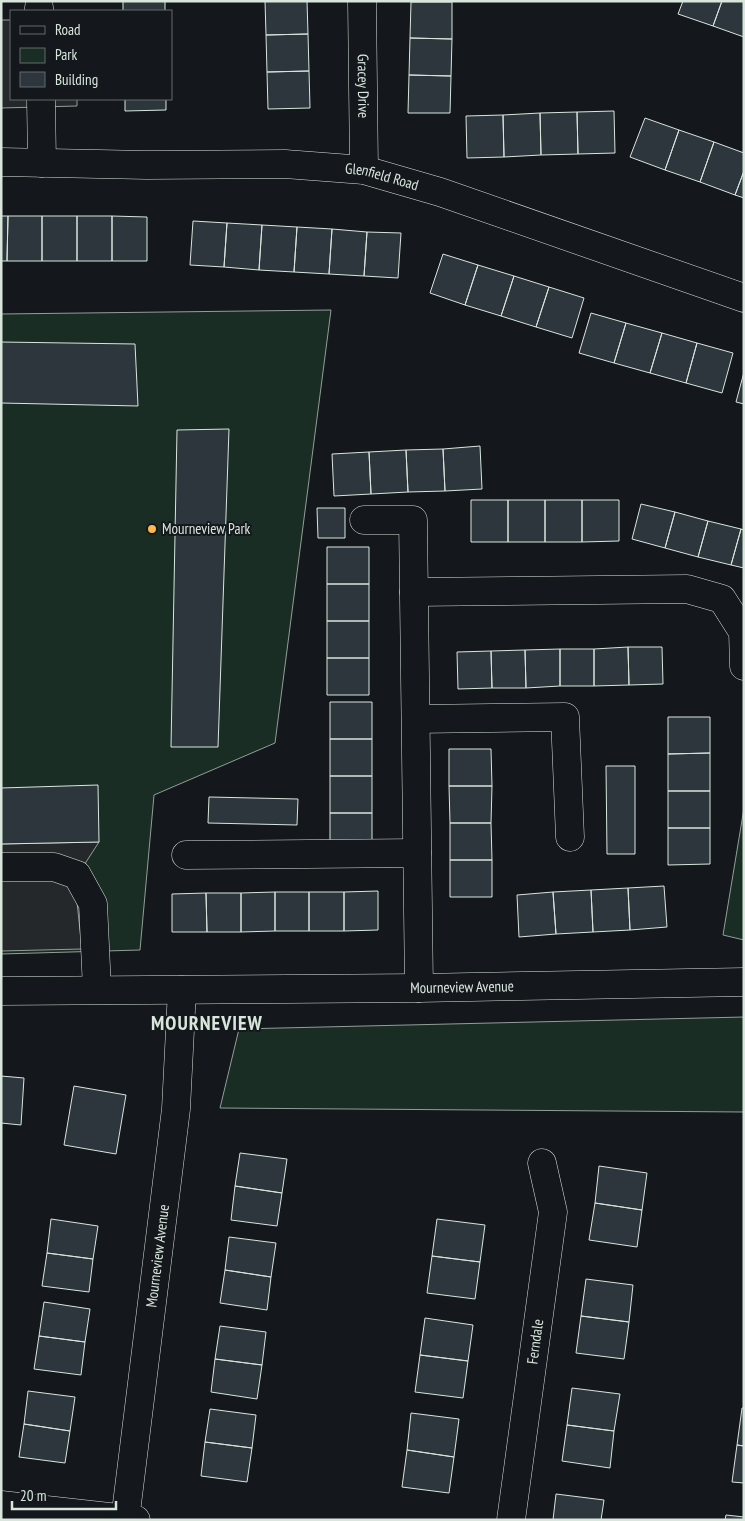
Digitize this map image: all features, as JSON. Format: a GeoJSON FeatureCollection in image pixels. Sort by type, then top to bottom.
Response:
{"type":"FeatureCollection","features":[{"type":"Feature","properties":{"kind":"street","name":"Gracey Drive"},"geometry":{"type":"LineString","coordinates":[[362,1],[364,170]]}},
{"type":"Feature","properties":{"kind":"street"},"geometry":{"type":"LineString","coordinates":[[41,100],[42,163]]}},
{"type":"Feature","properties":{"kind":"street","name":"Glenfield Road"},"geometry":{"type":"LineString","coordinates":[[1,162],[147,165],[285,164],[364,170],[440,192],[744,298]]}},
{"type":"Feature","properties":{"kind":"street"},"geometry":{"type":"LineString","coordinates":[[364,520],[413,520],[419,988]]}},
{"type":"Feature","properties":{"kind":"street"},"geometry":{"type":"LineString","coordinates":[[414,592],[687,590],[722,599],[743,632],[744,666]]}},
{"type":"Feature","properties":{"kind":"street"},"geometry":{"type":"LineString","coordinates":[[416,719],[565,717],[570,838]]}},
{"type":"Feature","properties":{"kind":"street"},"geometry":{"type":"LineString","coordinates":[[186,855],[418,853]]}},
{"type":"Feature","properties":{"kind":"street"},"geometry":{"type":"LineString","coordinates":[[1,867],[54,867],[77,876],[93,904],[98,989]]}},
{"type":"Feature","properties":{"kind":"street","name":"Mourneview Avenue"},"geometry":{"type":"LineString","coordinates":[[1,990],[419,988],[744,982]]}},
{"type":"Feature","properties":{"kind":"street","name":"Mourneview Avenue"},"geometry":{"type":"LineString","coordinates":[[129,1519],[176,1109],[182,990]]}},
{"type":"Feature","properties":{"kind":"street","name":"Ferndale"},"geometry":{"type":"LineString","coordinates":[[512,1520],[553,1212],[542,1163]]}},
{"type":"Feature","properties":{"kind":"street"},"geometry":{"type":"LineString","coordinates":[[1,1505],[129,1519]]}},
{"type":"Feature","properties":{"kind":"green space","name":"Mourneview Park"},"geometry":{"type":"Polygon","coordinates":[[[331,310],[275,743],[154,795],[140,950],[1,954],[1,314],[331,310]]]}},
{"type":"Feature","properties":{"kind":"green space"},"geometry":{"type":"Polygon","coordinates":[[[744,808],[744,940],[723,935],[744,808]]]}},
{"type":"Feature","properties":{"kind":"green space"},"geometry":{"type":"Polygon","coordinates":[[[744,1017],[744,1112],[220,1108],[239,1029],[744,1017]]]}},
{"type":"Feature","properties":{"kind":"shaded area"},"geometry":{"type":"Polygon","coordinates":[[[1,20],[10,20],[10,100],[77,100],[77,106],[1,108],[1,20]]]}},
{"type":"Feature","properties":{"kind":"shaded area"},"geometry":{"type":"Polygon","coordinates":[[[99,842],[77,876],[77,902],[82,949],[1,951],[1,844],[99,842]]]}},
{"type":"Feature","properties":{"kind":"building"},"geometry":{"type":"Polygon","coordinates":[[[123,1],[165,1],[165,10],[123,10],[123,1]]]}},
{"type":"Feature","properties":{"kind":"building"},"geometry":{"type":"Polygon","coordinates":[[[265,1],[307,1],[308,34],[266,35],[265,1]]]}},
{"type":"Feature","properties":{"kind":"building"},"geometry":{"type":"Polygon","coordinates":[[[683,1],[722,1],[713,26],[678,14],[683,1]]]}},
{"type":"Feature","properties":{"kind":"building"},"geometry":{"type":"Polygon","coordinates":[[[722,1],[744,1],[744,37],[713,26],[722,1]]]}},
{"type":"Feature","properties":{"kind":"building"},"geometry":{"type":"Polygon","coordinates":[[[411,2],[452,2],[452,39],[410,38],[411,2]]]}},
{"type":"Feature","properties":{"kind":"building"},"geometry":{"type":"Polygon","coordinates":[[[308,34],[309,71],[267,72],[266,35],[308,34]]]}},
{"type":"Feature","properties":{"kind":"building"},"geometry":{"type":"Polygon","coordinates":[[[410,38],[452,39],[451,76],[409,75],[410,38]]]}},
{"type":"Feature","properties":{"kind":"building"},"geometry":{"type":"Polygon","coordinates":[[[309,71],[310,108],[268,109],[267,72],[309,71]]]}},
{"type":"Feature","properties":{"kind":"building"},"geometry":{"type":"Polygon","coordinates":[[[409,75],[451,76],[450,113],[408,113],[409,75]]]}},
{"type":"Feature","properties":{"kind":"building"},"geometry":{"type":"Polygon","coordinates":[[[125,100],[166,100],[166,110],[125,111],[125,100]]]}},
{"type":"Feature","properties":{"kind":"building"},"geometry":{"type":"Polygon","coordinates":[[[614,111],[615,153],[578,154],[577,112],[614,111]]]}},
{"type":"Feature","properties":{"kind":"building"},"geometry":{"type":"Polygon","coordinates":[[[577,112],[578,154],[541,155],[540,113],[577,112]]]}},
{"type":"Feature","properties":{"kind":"building"},"geometry":{"type":"Polygon","coordinates":[[[540,113],[541,155],[504,157],[503,115],[540,113]]]}},
{"type":"Feature","properties":{"kind":"building"},"geometry":{"type":"Polygon","coordinates":[[[503,115],[504,157],[467,158],[466,116],[503,115]]]}},
{"type":"Feature","properties":{"kind":"building"},"geometry":{"type":"Polygon","coordinates":[[[645,118],[679,130],[665,170],[630,157],[645,118]]]}},
{"type":"Feature","properties":{"kind":"building"},"geometry":{"type":"Polygon","coordinates":[[[679,130],[714,142],[700,182],[665,170],[679,130]]]}},
{"type":"Feature","properties":{"kind":"building"},"geometry":{"type":"Polygon","coordinates":[[[714,142],[744,153],[744,171],[735,195],[700,182],[714,142]]]}},
{"type":"Feature","properties":{"kind":"building"},"geometry":{"type":"Polygon","coordinates":[[[744,171],[744,198],[735,195],[744,171]]]}},
{"type":"Feature","properties":{"kind":"building"},"geometry":{"type":"Polygon","coordinates":[[[1,216],[8,216],[7,261],[1,261],[1,216]]]}},
{"type":"Feature","properties":{"kind":"building"},"geometry":{"type":"Polygon","coordinates":[[[8,216],[42,216],[42,261],[7,261],[8,216]]]}},
{"type":"Feature","properties":{"kind":"building"},"geometry":{"type":"Polygon","coordinates":[[[42,216],[77,216],[77,261],[42,261],[42,216]]]}},
{"type":"Feature","properties":{"kind":"building"},"geometry":{"type":"Polygon","coordinates":[[[77,216],[112,216],[112,261],[77,261],[77,216]]]}},
{"type":"Feature","properties":{"kind":"building"},"geometry":{"type":"Polygon","coordinates":[[[112,216],[147,217],[147,261],[112,261],[112,216]]]}},
{"type":"Feature","properties":{"kind":"building"},"geometry":{"type":"Polygon","coordinates":[[[193,221],[227,223],[224,267],[190,265],[193,221]]]}},
{"type":"Feature","properties":{"kind":"building"},"geometry":{"type":"Polygon","coordinates":[[[227,223],[262,225],[259,270],[224,267],[227,223]]]}},
{"type":"Feature","properties":{"kind":"building"},"geometry":{"type":"Polygon","coordinates":[[[262,225],[297,227],[294,272],[259,270],[262,225]]]}},
{"type":"Feature","properties":{"kind":"building"},"geometry":{"type":"Polygon","coordinates":[[[297,227],[332,229],[329,274],[294,272],[297,227]]]}},
{"type":"Feature","properties":{"kind":"building"},"geometry":{"type":"Polygon","coordinates":[[[332,229],[367,232],[364,276],[329,274],[332,229]]]}},
{"type":"Feature","properties":{"kind":"building"},"geometry":{"type":"Polygon","coordinates":[[[367,232],[401,233],[398,278],[364,276],[367,232]]]}},
{"type":"Feature","properties":{"kind":"building"},"geometry":{"type":"Polygon","coordinates":[[[443,254],[478,265],[465,305],[430,293],[443,254]]]}},
{"type":"Feature","properties":{"kind":"building"},"geometry":{"type":"Polygon","coordinates":[[[478,265],[514,276],[501,316],[465,305],[478,265]]]}},
{"type":"Feature","properties":{"kind":"building"},"geometry":{"type":"Polygon","coordinates":[[[514,276],[549,287],[536,327],[501,316],[514,276]]]}},
{"type":"Feature","properties":{"kind":"building"},"geometry":{"type":"Polygon","coordinates":[[[549,287],[584,298],[572,338],[536,327],[549,287]]]}},
{"type":"Feature","properties":{"kind":"building"},"geometry":{"type":"Polygon","coordinates":[[[591,313],[626,323],[614,363],[579,353],[591,313]]]}},
{"type":"Feature","properties":{"kind":"building"},"geometry":{"type":"Polygon","coordinates":[[[626,323],[662,333],[650,373],[614,363],[626,323]]]}},
{"type":"Feature","properties":{"kind":"building"},"geometry":{"type":"Polygon","coordinates":[[[662,333],[697,343],[686,383],[650,373],[662,333]]]}},
{"type":"Feature","properties":{"kind":"building"},"geometry":{"type":"Polygon","coordinates":[[[1,342],[135,344],[138,406],[1,403],[1,342]]]}},
{"type":"Feature","properties":{"kind":"building"},"geometry":{"type":"Polygon","coordinates":[[[697,343],[733,353],[722,393],[686,383],[697,343]]]}},
{"type":"Feature","properties":{"kind":"building"},"geometry":{"type":"Polygon","coordinates":[[[744,372],[744,404],[736,402],[744,372]]]}},
{"type":"Feature","properties":{"kind":"building"},"geometry":{"type":"Polygon","coordinates":[[[229,429],[218,747],[171,747],[177,430],[229,429]]]}},
{"type":"Feature","properties":{"kind":"building"},"geometry":{"type":"Polygon","coordinates":[[[480,446],[482,489],[445,491],[443,449],[480,446]]]}},
{"type":"Feature","properties":{"kind":"building"},"geometry":{"type":"Polygon","coordinates":[[[443,449],[445,491],[408,492],[406,450],[443,449]]]}},
{"type":"Feature","properties":{"kind":"building"},"geometry":{"type":"Polygon","coordinates":[[[406,450],[408,492],[371,494],[369,452],[406,450]]]}},
{"type":"Feature","properties":{"kind":"building"},"geometry":{"type":"Polygon","coordinates":[[[369,452],[371,494],[334,496],[332,454],[369,452]]]}},
{"type":"Feature","properties":{"kind":"building"},"geometry":{"type":"Polygon","coordinates":[[[471,500],[508,500],[508,542],[471,542],[471,500]]]}},
{"type":"Feature","properties":{"kind":"building"},"geometry":{"type":"Polygon","coordinates":[[[508,500],[545,500],[545,542],[508,542],[508,500]]]}},
{"type":"Feature","properties":{"kind":"building"},"geometry":{"type":"Polygon","coordinates":[[[545,500],[582,500],[582,542],[545,542],[545,500]]]}},
{"type":"Feature","properties":{"kind":"building"},"geometry":{"type":"Polygon","coordinates":[[[582,500],[619,500],[619,541],[582,542],[582,500]]]}},
{"type":"Feature","properties":{"kind":"building"},"geometry":{"type":"Polygon","coordinates":[[[641,504],[675,512],[665,548],[632,539],[641,504]]]}},
{"type":"Feature","properties":{"kind":"building"},"geometry":{"type":"Polygon","coordinates":[[[317,508],[345,508],[345,538],[318,538],[317,508]]]}},
{"type":"Feature","properties":{"kind":"building"},"geometry":{"type":"Polygon","coordinates":[[[675,512],[708,521],[698,557],[665,548],[675,512]]]}},
{"type":"Feature","properties":{"kind":"building"},"geometry":{"type":"Polygon","coordinates":[[[708,521],[741,529],[731,565],[698,557],[708,521]]]}},
{"type":"Feature","properties":{"kind":"building"},"geometry":{"type":"Polygon","coordinates":[[[741,529],[744,530],[744,568],[731,565],[741,529]]]}},
{"type":"Feature","properties":{"kind":"building"},"geometry":{"type":"Polygon","coordinates":[[[327,547],[369,547],[369,584],[327,584],[327,547]]]}},
{"type":"Feature","properties":{"kind":"building"},"geometry":{"type":"Polygon","coordinates":[[[327,584],[369,584],[369,621],[327,621],[327,584]]]}},
{"type":"Feature","properties":{"kind":"building"},"geometry":{"type":"Polygon","coordinates":[[[327,621],[369,621],[369,658],[327,658],[327,621]]]}},
{"type":"Feature","properties":{"kind":"building"},"geometry":{"type":"Polygon","coordinates":[[[628,647],[629,685],[594,686],[594,649],[628,647]]]}},
{"type":"Feature","properties":{"kind":"building"},"geometry":{"type":"Polygon","coordinates":[[[628,647],[662,647],[663,684],[629,685],[628,647]]]}},
{"type":"Feature","properties":{"kind":"building"},"geometry":{"type":"Polygon","coordinates":[[[560,649],[594,649],[594,686],[560,686],[560,649]]]}},
{"type":"Feature","properties":{"kind":"building"},"geometry":{"type":"Polygon","coordinates":[[[560,649],[560,686],[526,688],[525,650],[560,649]]]}},
{"type":"Feature","properties":{"kind":"building"},"geometry":{"type":"Polygon","coordinates":[[[525,650],[526,688],[492,688],[491,651],[525,650]]]}},
{"type":"Feature","properties":{"kind":"building"},"geometry":{"type":"Polygon","coordinates":[[[491,651],[492,688],[458,689],[457,652],[491,651]]]}},
{"type":"Feature","properties":{"kind":"building"},"geometry":{"type":"Polygon","coordinates":[[[327,658],[369,658],[369,695],[327,695],[327,658]]]}},
{"type":"Feature","properties":{"kind":"building"},"geometry":{"type":"Polygon","coordinates":[[[330,702],[372,702],[372,739],[330,739],[330,702]]]}},
{"type":"Feature","properties":{"kind":"building"},"geometry":{"type":"Polygon","coordinates":[[[668,717],[710,717],[710,753],[668,754],[668,717]]]}},
{"type":"Feature","properties":{"kind":"building"},"geometry":{"type":"Polygon","coordinates":[[[330,739],[372,739],[372,776],[330,776],[330,739]]]}},
{"type":"Feature","properties":{"kind":"building"},"geometry":{"type":"Polygon","coordinates":[[[449,749],[491,749],[492,786],[449,786],[449,749]]]}},
{"type":"Feature","properties":{"kind":"building"},"geometry":{"type":"Polygon","coordinates":[[[710,753],[710,791],[668,791],[668,754],[710,753]]]}},
{"type":"Feature","properties":{"kind":"building"},"geometry":{"type":"Polygon","coordinates":[[[606,766],[635,766],[635,854],[607,854],[606,766]]]}},
{"type":"Feature","properties":{"kind":"building"},"geometry":{"type":"Polygon","coordinates":[[[330,776],[372,776],[372,813],[330,813],[330,776]]]}},
{"type":"Feature","properties":{"kind":"building"},"geometry":{"type":"Polygon","coordinates":[[[98,785],[99,842],[1,844],[1,788],[98,785]]]}},
{"type":"Feature","properties":{"kind":"building"},"geometry":{"type":"Polygon","coordinates":[[[449,786],[492,786],[491,823],[450,823],[449,786]]]}},
{"type":"Feature","properties":{"kind":"building"},"geometry":{"type":"Polygon","coordinates":[[[668,791],[710,791],[710,828],[668,828],[668,791]]]}},
{"type":"Feature","properties":{"kind":"building"},"geometry":{"type":"Polygon","coordinates":[[[209,797],[298,799],[297,825],[208,823],[209,797]]]}},
{"type":"Feature","properties":{"kind":"building"},"geometry":{"type":"Polygon","coordinates":[[[330,813],[372,813],[372,850],[330,850],[330,813]]]}},
{"type":"Feature","properties":{"kind":"building"},"geometry":{"type":"Polygon","coordinates":[[[450,823],[491,823],[492,860],[450,860],[450,823]]]}},
{"type":"Feature","properties":{"kind":"building"},"geometry":{"type":"Polygon","coordinates":[[[668,828],[710,828],[710,864],[668,865],[668,828]]]}},
{"type":"Feature","properties":{"kind":"building"},"geometry":{"type":"Polygon","coordinates":[[[450,860],[492,860],[492,897],[450,897],[450,860]]]}},
{"type":"Feature","properties":{"kind":"building"},"geometry":{"type":"Polygon","coordinates":[[[664,886],[667,927],[630,930],[628,888],[664,886]]]}},
{"type":"Feature","properties":{"kind":"building"},"geometry":{"type":"Polygon","coordinates":[[[628,888],[630,930],[593,932],[591,890],[628,888]]]}},
{"type":"Feature","properties":{"kind":"building"},"geometry":{"type":"Polygon","coordinates":[[[591,890],[593,932],[556,934],[553,892],[591,890]]]}},
{"type":"Feature","properties":{"kind":"building"},"geometry":{"type":"Polygon","coordinates":[[[378,891],[378,930],[344,931],[344,892],[378,891]]]}},
{"type":"Feature","properties":{"kind":"building"},"geometry":{"type":"Polygon","coordinates":[[[275,892],[309,892],[309,931],[275,931],[275,892]]]}},
{"type":"Feature","properties":{"kind":"building"},"geometry":{"type":"Polygon","coordinates":[[[275,892],[275,931],[241,932],[241,893],[275,892]]]}},
{"type":"Feature","properties":{"kind":"building"},"geometry":{"type":"Polygon","coordinates":[[[309,892],[344,892],[344,931],[309,931],[309,892]]]}},
{"type":"Feature","properties":{"kind":"building"},"geometry":{"type":"Polygon","coordinates":[[[553,892],[556,934],[519,937],[517,895],[553,892]]]}},
{"type":"Feature","properties":{"kind":"building"},"geometry":{"type":"Polygon","coordinates":[[[206,893],[241,893],[241,932],[207,932],[206,893]]]}},
{"type":"Feature","properties":{"kind":"building"},"geometry":{"type":"Polygon","coordinates":[[[206,893],[207,932],[172,932],[172,894],[206,893]]]}},
{"type":"Feature","properties":{"kind":"building"},"geometry":{"type":"Polygon","coordinates":[[[1,1076],[24,1078],[21,1125],[1,1123],[1,1076]]]}},
{"type":"Feature","properties":{"kind":"building"},"geometry":{"type":"Polygon","coordinates":[[[74,1086],[126,1095],[116,1154],[64,1145],[74,1086]]]}},
{"type":"Feature","properties":{"kind":"building"},"geometry":{"type":"Polygon","coordinates":[[[240,1153],[287,1159],[282,1193],[235,1186],[240,1153]]]}},
{"type":"Feature","properties":{"kind":"building"},"geometry":{"type":"Polygon","coordinates":[[[599,1166],[647,1173],[642,1210],[595,1203],[599,1166]]]}},
{"type":"Feature","properties":{"kind":"building"},"geometry":{"type":"Polygon","coordinates":[[[235,1186],[282,1193],[277,1226],[231,1220],[235,1186]]]}},
{"type":"Feature","properties":{"kind":"building"},"geometry":{"type":"Polygon","coordinates":[[[595,1203],[642,1210],[637,1247],[589,1240],[595,1203]]]}},
{"type":"Feature","properties":{"kind":"building"},"geometry":{"type":"Polygon","coordinates":[[[51,1219],[98,1226],[93,1259],[47,1253],[51,1219]]]}},
{"type":"Feature","properties":{"kind":"building"},"geometry":{"type":"Polygon","coordinates":[[[437,1219],[485,1225],[480,1262],[432,1256],[437,1219]]]}},
{"type":"Feature","properties":{"kind":"building"},"geometry":{"type":"Polygon","coordinates":[[[229,1237],[276,1243],[271,1277],[225,1270],[229,1237]]]}},
{"type":"Feature","properties":{"kind":"building"},"geometry":{"type":"Polygon","coordinates":[[[47,1253],[93,1259],[89,1292],[42,1286],[47,1253]]]}},
{"type":"Feature","properties":{"kind":"building"},"geometry":{"type":"Polygon","coordinates":[[[432,1256],[480,1262],[475,1299],[427,1293],[432,1256]]]}},
{"type":"Feature","properties":{"kind":"building"},"geometry":{"type":"Polygon","coordinates":[[[225,1270],[271,1277],[267,1310],[220,1303],[225,1270]]]}},
{"type":"Feature","properties":{"kind":"building"},"geometry":{"type":"Polygon","coordinates":[[[586,1279],[633,1285],[629,1322],[581,1316],[586,1279]]]}},
{"type":"Feature","properties":{"kind":"building"},"geometry":{"type":"Polygon","coordinates":[[[44,1302],[90,1309],[85,1342],[39,1336],[44,1302]]]}},
{"type":"Feature","properties":{"kind":"building"},"geometry":{"type":"Polygon","coordinates":[[[581,1316],[629,1322],[624,1359],[576,1353],[581,1316]]]}},
{"type":"Feature","properties":{"kind":"building"},"geometry":{"type":"Polygon","coordinates":[[[425,1318],[473,1325],[468,1361],[420,1355],[425,1318]]]}},
{"type":"Feature","properties":{"kind":"building"},"geometry":{"type":"Polygon","coordinates":[[[220,1326],[266,1332],[262,1365],[215,1359],[220,1326]]]}},
{"type":"Feature","properties":{"kind":"building"},"geometry":{"type":"Polygon","coordinates":[[[39,1336],[85,1342],[81,1375],[34,1369],[39,1336]]]}},
{"type":"Feature","properties":{"kind":"building"},"geometry":{"type":"Polygon","coordinates":[[[420,1355],[468,1361],[463,1398],[415,1392],[420,1355]]]}},
{"type":"Feature","properties":{"kind":"building"},"geometry":{"type":"Polygon","coordinates":[[[215,1359],[262,1365],[257,1399],[211,1392],[215,1359]]]}},
{"type":"Feature","properties":{"kind":"building"},"geometry":{"type":"Polygon","coordinates":[[[572,1388],[620,1394],[614,1431],[567,1425],[572,1388]]]}},
{"type":"Feature","properties":{"kind":"building"},"geometry":{"type":"Polygon","coordinates":[[[28,1391],[75,1397],[70,1431],[24,1424],[28,1391]]]}},
{"type":"Feature","properties":{"kind":"building"},"geometry":{"type":"Polygon","coordinates":[[[742,1408],[744,1408],[744,1446],[737,1445],[742,1408]]]}},
{"type":"Feature","properties":{"kind":"building"},"geometry":{"type":"Polygon","coordinates":[[[210,1409],[256,1415],[252,1448],[205,1442],[210,1409]]]}},
{"type":"Feature","properties":{"kind":"building"},"geometry":{"type":"Polygon","coordinates":[[[411,1413],[459,1419],[454,1457],[407,1450],[411,1413]]]}},
{"type":"Feature","properties":{"kind":"building"},"geometry":{"type":"Polygon","coordinates":[[[24,1424],[70,1431],[65,1463],[19,1457],[24,1424]]]}},
{"type":"Feature","properties":{"kind":"building"},"geometry":{"type":"Polygon","coordinates":[[[567,1425],[614,1431],[610,1468],[562,1461],[567,1425]]]}},
{"type":"Feature","properties":{"kind":"building"},"geometry":{"type":"Polygon","coordinates":[[[205,1442],[252,1448],[247,1482],[201,1476],[205,1442]]]}},
{"type":"Feature","properties":{"kind":"building"},"geometry":{"type":"Polygon","coordinates":[[[737,1445],[744,1446],[744,1483],[732,1482],[737,1445]]]}},
{"type":"Feature","properties":{"kind":"building"},"geometry":{"type":"Polygon","coordinates":[[[407,1450],[454,1457],[449,1493],[402,1487],[407,1450]]]}},
{"type":"Feature","properties":{"kind":"building"},"geometry":{"type":"Polygon","coordinates":[[[556,1494],[604,1500],[601,1520],[553,1520],[556,1494]]]}},
{"type":"Feature","properties":{"kind":"building"},"geometry":{"type":"Polygon","coordinates":[[[726,1515],[744,1517],[744,1520],[725,1520],[726,1515]]]}},
{"type":"Feature","properties":{"kind":"place","name":"Mourneview Park"},"geometry":{"type":"Point","coordinates":[152,529]}},
{"type":"Feature","properties":{"kind":"district","name":"MOURNEVIEW"},"geometry":{"type":"Point","coordinates":[207,1023]}}]}
